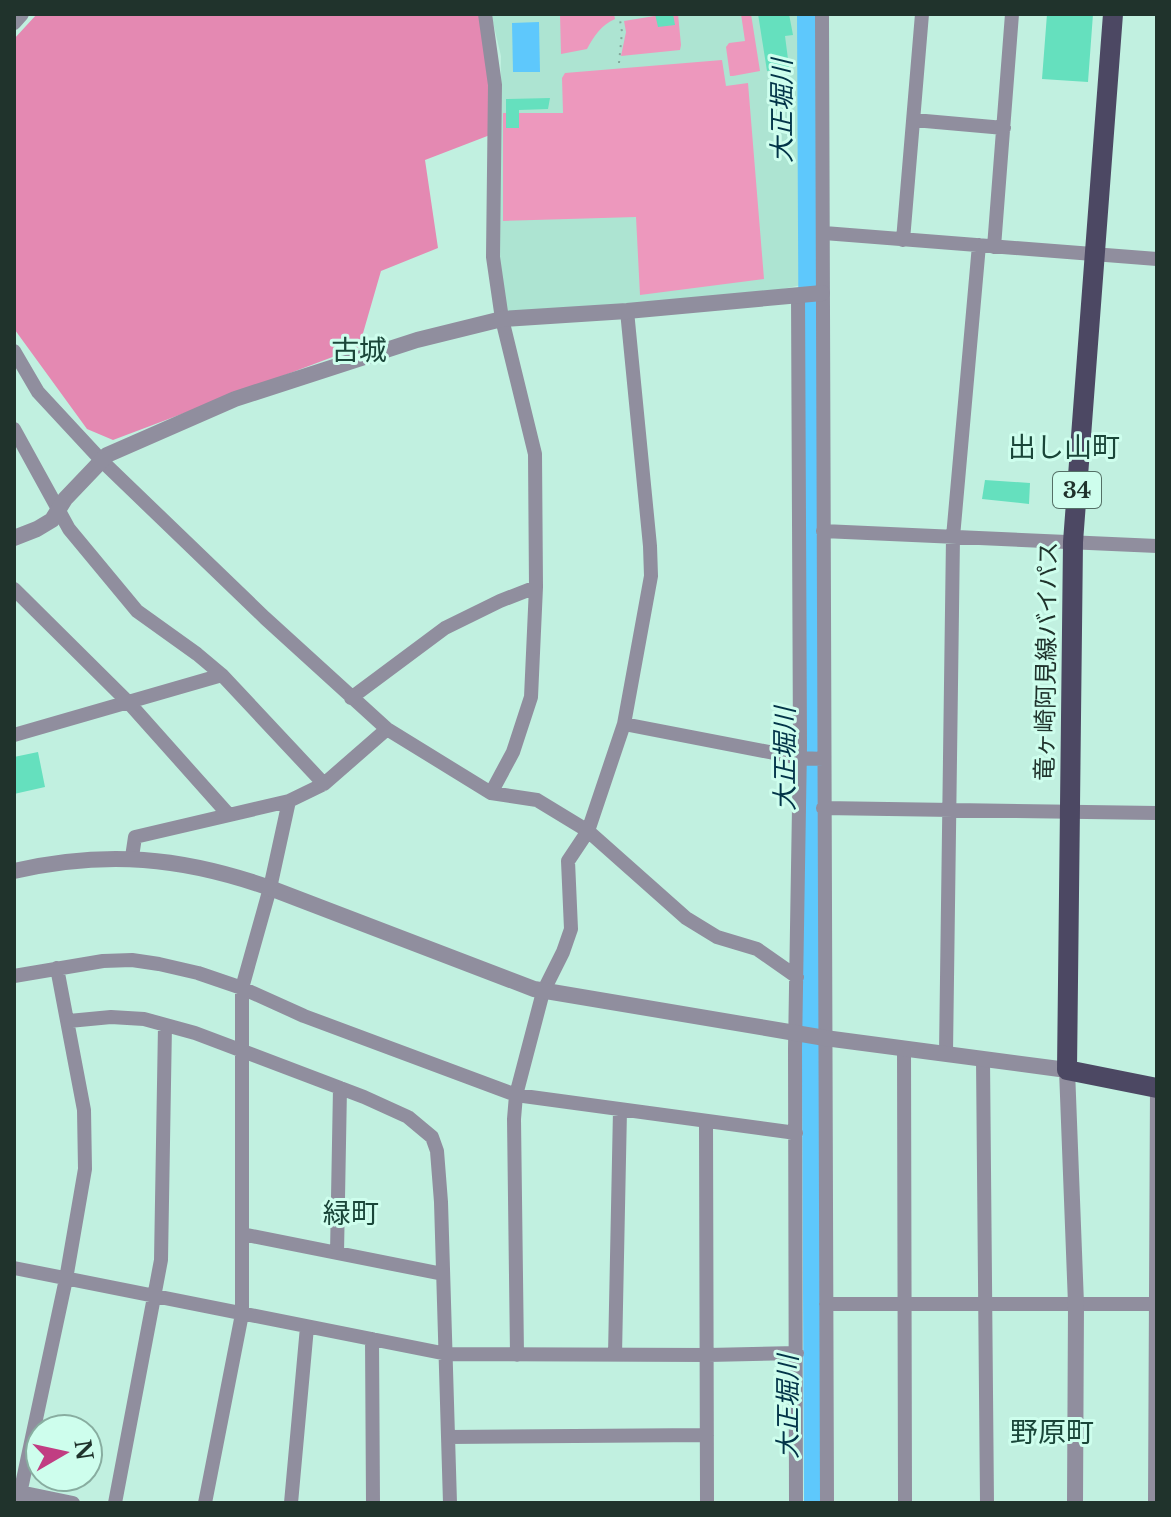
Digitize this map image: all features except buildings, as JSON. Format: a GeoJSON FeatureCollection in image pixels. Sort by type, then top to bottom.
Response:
{"type":"FeatureCollection","features":[{"type":"Feature","properties":{"kind":"main road","name":"竜ヶ崎阿見線バイパス"},"geometry":{"type":"LineString","coordinates":[[1067,1070],[1073,542],[1113,14]]}},
{"type":"Feature","properties":{"kind":"main road"},"geometry":{"type":"LineString","coordinates":[[1067,1070],[1157,1088]]}},
{"type":"Feature","properties":{"kind":"street"},"geometry":{"type":"LineString","coordinates":[[14,23],[22,14]]}},
{"type":"Feature","properties":{"kind":"street"},"geometry":{"type":"LineString","coordinates":[[485,14],[495,85],[493,257],[502,319],[535,454],[536,587],[531,697],[513,752],[491,793]]}},
{"type":"Feature","properties":{"kind":"street"},"geometry":{"type":"LineString","coordinates":[[822,14],[821,759],[827,1503]]}},
{"type":"Feature","properties":{"kind":"street"},"geometry":{"type":"LineString","coordinates":[[903,240],[922,14]]}},
{"type":"Feature","properties":{"kind":"street"},"geometry":{"type":"LineString","coordinates":[[946,1053],[953,537],[986,246],[1004,128],[1012,14]]}},
{"type":"Feature","properties":{"kind":"street"},"geometry":{"type":"LineString","coordinates":[[914,120],[1004,128]]}},
{"type":"Feature","properties":{"kind":"street"},"geometry":{"type":"LineString","coordinates":[[824,233],[1157,259]]}},
{"type":"Feature","properties":{"kind":"street"},"geometry":{"type":"LineString","coordinates":[[14,538],[52,520],[58,509],[107,455],[235,399],[417,340],[502,319],[822,293]]}},
{"type":"Feature","properties":{"kind":"street"},"geometry":{"type":"LineString","coordinates":[[796,1503],[799,1331],[796,1033],[802,758],[798,295]]}},
{"type":"Feature","properties":{"kind":"street"},"geometry":{"type":"LineString","coordinates":[[517,1355],[516,1095],[544,991],[571,929],[568,861],[588,831],[624,724],[651,576],[627,311]]}},
{"type":"Feature","properties":{"kind":"street"},"geometry":{"type":"LineString","coordinates":[[14,351],[38,392],[102,461],[387,729],[491,793],[537,800],[588,831],[659,898],[686,918],[717,937],[757,949],[797,977]]}},
{"type":"Feature","properties":{"kind":"street"},"geometry":{"type":"LineString","coordinates":[[14,429],[69,529],[137,611],[222,675],[324,784]]}},
{"type":"Feature","properties":{"kind":"street"},"geometry":{"type":"LineString","coordinates":[[823,531],[1157,546]]}},
{"type":"Feature","properties":{"kind":"street"},"geometry":{"type":"LineString","coordinates":[[351,698],[445,628],[536,587]]}},
{"type":"Feature","properties":{"kind":"street"},"geometry":{"type":"LineString","coordinates":[[14,589],[129,703],[228,814]]}},
{"type":"Feature","properties":{"kind":"street"},"geometry":{"type":"LineString","coordinates":[[14,735],[222,675]]}},
{"type":"Feature","properties":{"kind":"street"},"geometry":{"type":"LineString","coordinates":[[624,724],[821,759]]}},
{"type":"Feature","properties":{"kind":"street"},"geometry":{"type":"LineString","coordinates":[[132,857],[135,837],[289,801],[324,784],[387,729]]}},
{"type":"Feature","properties":{"kind":"street"},"geometry":{"type":"LineString","coordinates":[[205,1503],[242,1314],[242,988],[270,888],[289,801]]}},
{"type":"Feature","properties":{"kind":"street"},"geometry":{"type":"LineString","coordinates":[[823,808],[1157,813]]}},
{"type":"Feature","properties":{"kind":"street"},"geometry":{"type":"LineString","coordinates":[[14,871],[77,861],[132,857],[173,862],[239,877],[544,991],[825,1038],[1067,1070],[1076,1304],[1075,1503]]}},
{"type":"Feature","properties":{"kind":"street"},"geometry":{"type":"LineString","coordinates":[[14,976],[103,961],[132,960],[198,973],[516,1095],[796,1133]]}},
{"type":"Feature","properties":{"kind":"street"},"geometry":{"type":"LineString","coordinates":[[57,968],[84,1110],[85,1169],[66,1279],[19,1497],[73,1503]]}},
{"type":"Feature","properties":{"kind":"street"},"geometry":{"type":"LineString","coordinates":[[799,1002],[824,1004]]}},
{"type":"Feature","properties":{"kind":"street"},"geometry":{"type":"LineString","coordinates":[[69,1021],[111,1017],[144,1019],[242,1049],[408,1117],[432,1137],[437,1151],[447,1354],[450,1503]]}},
{"type":"Feature","properties":{"kind":"street"},"geometry":{"type":"LineString","coordinates":[[115,1503],[161,1260],[165,1025]]}},
{"type":"Feature","properties":{"kind":"street"},"geometry":{"type":"LineString","coordinates":[[904,1048],[905,1503]]}},
{"type":"Feature","properties":{"kind":"street"},"geometry":{"type":"LineString","coordinates":[[983,1059],[987,1503]]}},
{"type":"Feature","properties":{"kind":"street"},"geometry":{"type":"LineString","coordinates":[[337,1253],[340,1088]]}},
{"type":"Feature","properties":{"kind":"street"},"geometry":{"type":"LineString","coordinates":[[1155,1503],[1157,1088]]}},
{"type":"Feature","properties":{"kind":"street"},"geometry":{"type":"LineString","coordinates":[[615,1355],[620,1110]]}},
{"type":"Feature","properties":{"kind":"street"},"geometry":{"type":"LineString","coordinates":[[706,1121],[707,1503]]}},
{"type":"Feature","properties":{"kind":"street"},"geometry":{"type":"LineString","coordinates":[[242,1234],[443,1274]]}},
{"type":"Feature","properties":{"kind":"street"},"geometry":{"type":"LineString","coordinates":[[14,1268],[447,1354],[797,1353]]}},
{"type":"Feature","properties":{"kind":"street"},"geometry":{"type":"LineString","coordinates":[[826,1304],[1156,1304]]}},
{"type":"Feature","properties":{"kind":"street"},"geometry":{"type":"LineString","coordinates":[[291,1503],[307,1327]]}},
{"type":"Feature","properties":{"kind":"street"},"geometry":{"type":"LineString","coordinates":[[799,1331],[824,1332]]}},
{"type":"Feature","properties":{"kind":"street"},"geometry":{"type":"LineString","coordinates":[[372,1339],[373,1503]]}},
{"type":"Feature","properties":{"kind":"street"},"geometry":{"type":"LineString","coordinates":[[449,1437],[707,1435]]}},
{"type":"Feature","properties":{"kind":"path"},"geometry":{"type":"LineString","coordinates":[[619,14],[622,32],[619,63]]}},
{"type":"Feature","properties":{"kind":"shaded area"},"geometry":{"type":"Polygon","coordinates":[[[37,14],[478,14],[481,15],[492,92],[490,135],[425,160],[438,248],[381,271],[359,347],[113,440],[87,429],[15,330],[14,39],[37,14]]]}},
{"type":"Feature","properties":{"kind":"shaded area"},"geometry":{"type":"Polygon","coordinates":[[[491,14],[802,14],[802,285],[757,294],[511,313],[507,310],[499,256],[501,56],[491,14]]]}},
{"type":"Feature","properties":{"kind":"shaded area"},"geometry":{"type":"Polygon","coordinates":[[[560,14],[614,14],[615,19],[598,31],[587,49],[561,54],[560,14]]]}},
{"type":"Feature","properties":{"kind":"shaded area"},"geometry":{"type":"Polygon","coordinates":[[[678,14],[680,50],[621,56],[626,32],[624,21],[678,14]]]}},
{"type":"Feature","properties":{"kind":"shaded area"},"geometry":{"type":"Polygon","coordinates":[[[741,14],[751,14],[760,71],[730,76],[726,47],[729,43],[745,41],[741,14]]]}},
{"type":"Feature","properties":{"kind":"shaded area"},"geometry":{"type":"Polygon","coordinates":[[[722,60],[726,86],[748,83],[764,279],[640,295],[636,217],[503,221],[503,113],[563,113],[562,78],[565,73],[722,60]]]}},
{"type":"Feature","properties":{"kind":"water"},"geometry":{"type":"Polygon","coordinates":[[[539,22],[540,72],[513,72],[512,23],[539,22]]]}},
{"type":"Feature","properties":{"kind":"waterway","name":"大正堀川"},"geometry":{"type":"LineString","coordinates":[[809,14],[816,1503]]}},
{"type":"Feature","properties":{"kind":"district","name":"古城"},"geometry":{"type":"Point","coordinates":[359,350]}},
{"type":"Feature","properties":{"kind":"district","name":"出し山町"},"geometry":{"type":"Point","coordinates":[1064,447]}},
{"type":"Feature","properties":{"kind":"district","name":"緑町"},"geometry":{"type":"Point","coordinates":[351,1213]}},
{"type":"Feature","properties":{"kind":"district","name":"野原町"},"geometry":{"type":"Point","coordinates":[1052,1432]}}]}
